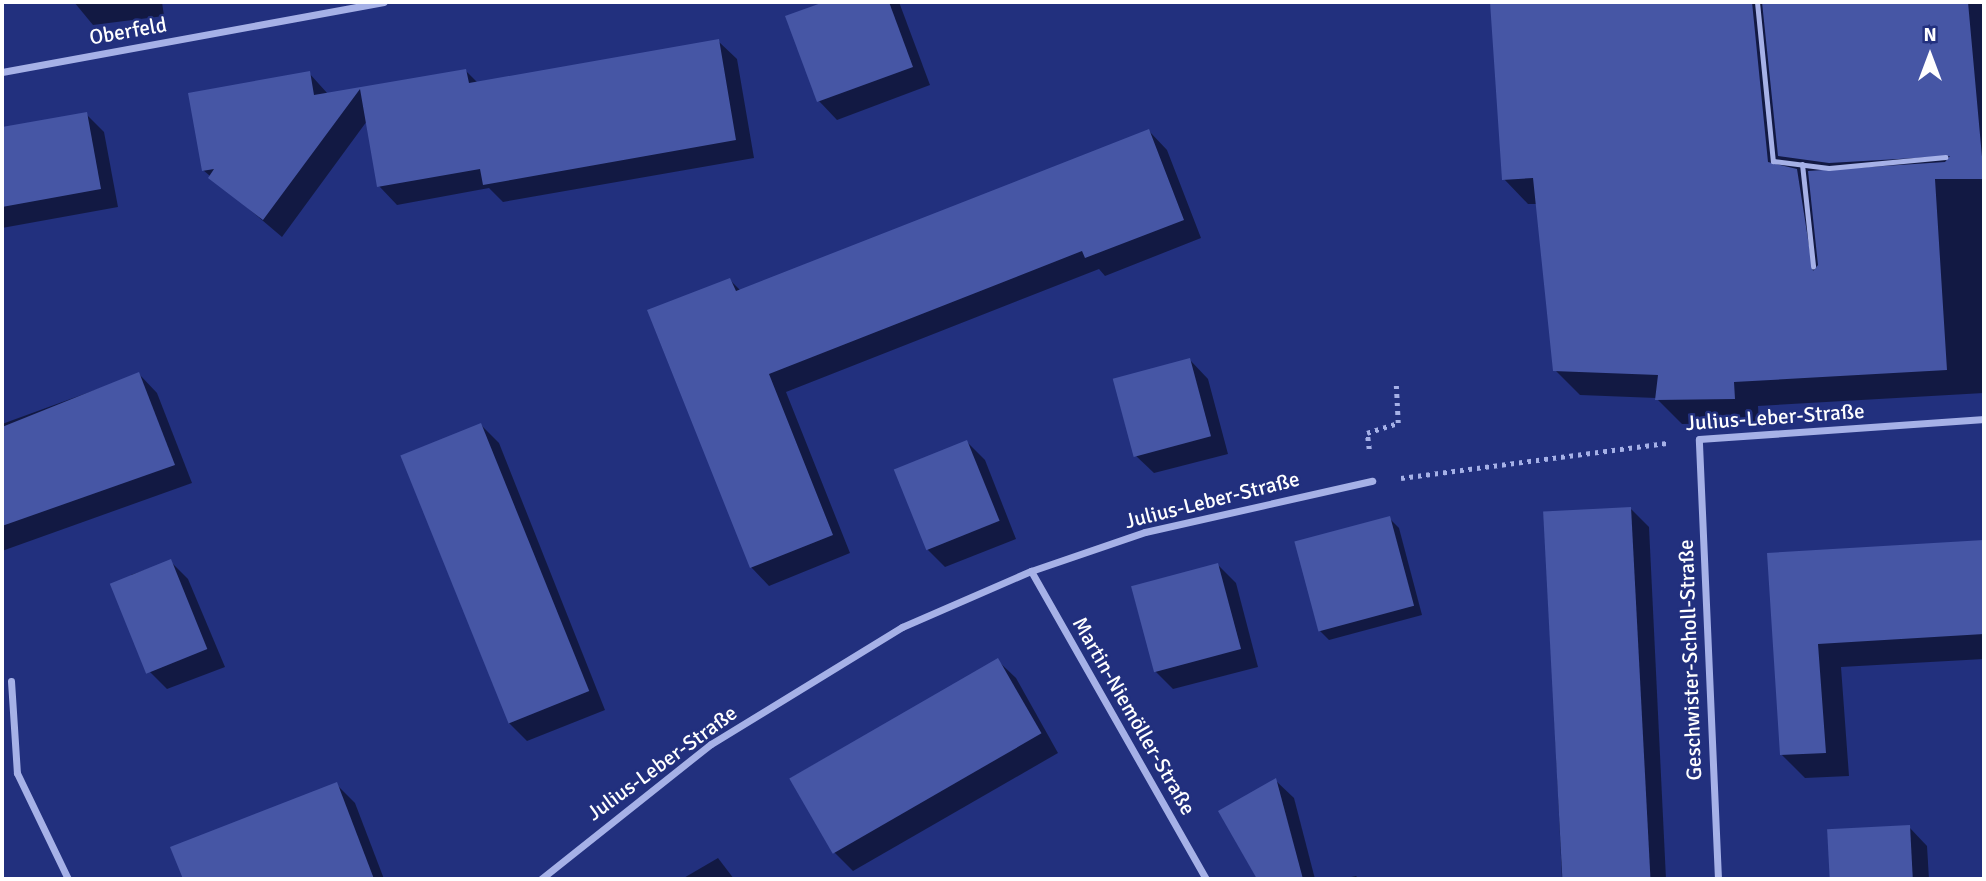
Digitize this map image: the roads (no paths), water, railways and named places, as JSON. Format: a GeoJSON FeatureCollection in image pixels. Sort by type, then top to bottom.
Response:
{"type":"FeatureCollection","features":[{"type":"Feature","properties":{"kind":"street","name":"Oberfeld"},"geometry":{"type":"LineString","coordinates":[[2,72],[384,2]]}},
{"type":"Feature","properties":{"kind":"street","name":"Julius-Leber-Straße"},"geometry":{"type":"LineString","coordinates":[[1699,439],[1984,419]]}},
{"type":"Feature","properties":{"kind":"street","name":"Geschwister-Scholl-Straße"},"geometry":{"type":"LineString","coordinates":[[1699,439],[1718,879]]}},
{"type":"Feature","properties":{"kind":"street","name":"Julius-Leber-Straße"},"geometry":{"type":"LineString","coordinates":[[541,879],[710,744],[902,627],[1031,571],[1145,532],[1372,481]]}},
{"type":"Feature","properties":{"kind":"street","name":"Martin-Niemöller-Straße"},"geometry":{"type":"LineString","coordinates":[[1031,571],[1206,879]]}},
{"type":"Feature","properties":{"kind":"street"},"geometry":{"type":"LineString","coordinates":[[11,681],[17,773],[68,879]]}},
{"type":"Feature","properties":{"kind":"lane"},"geometry":{"type":"LineString","coordinates":[[1757,2],[1773,161],[1829,168],[1945,157]]}},
{"type":"Feature","properties":{"kind":"lane"},"geometry":{"type":"LineString","coordinates":[[1802,164],[1813,266]]}}]}
